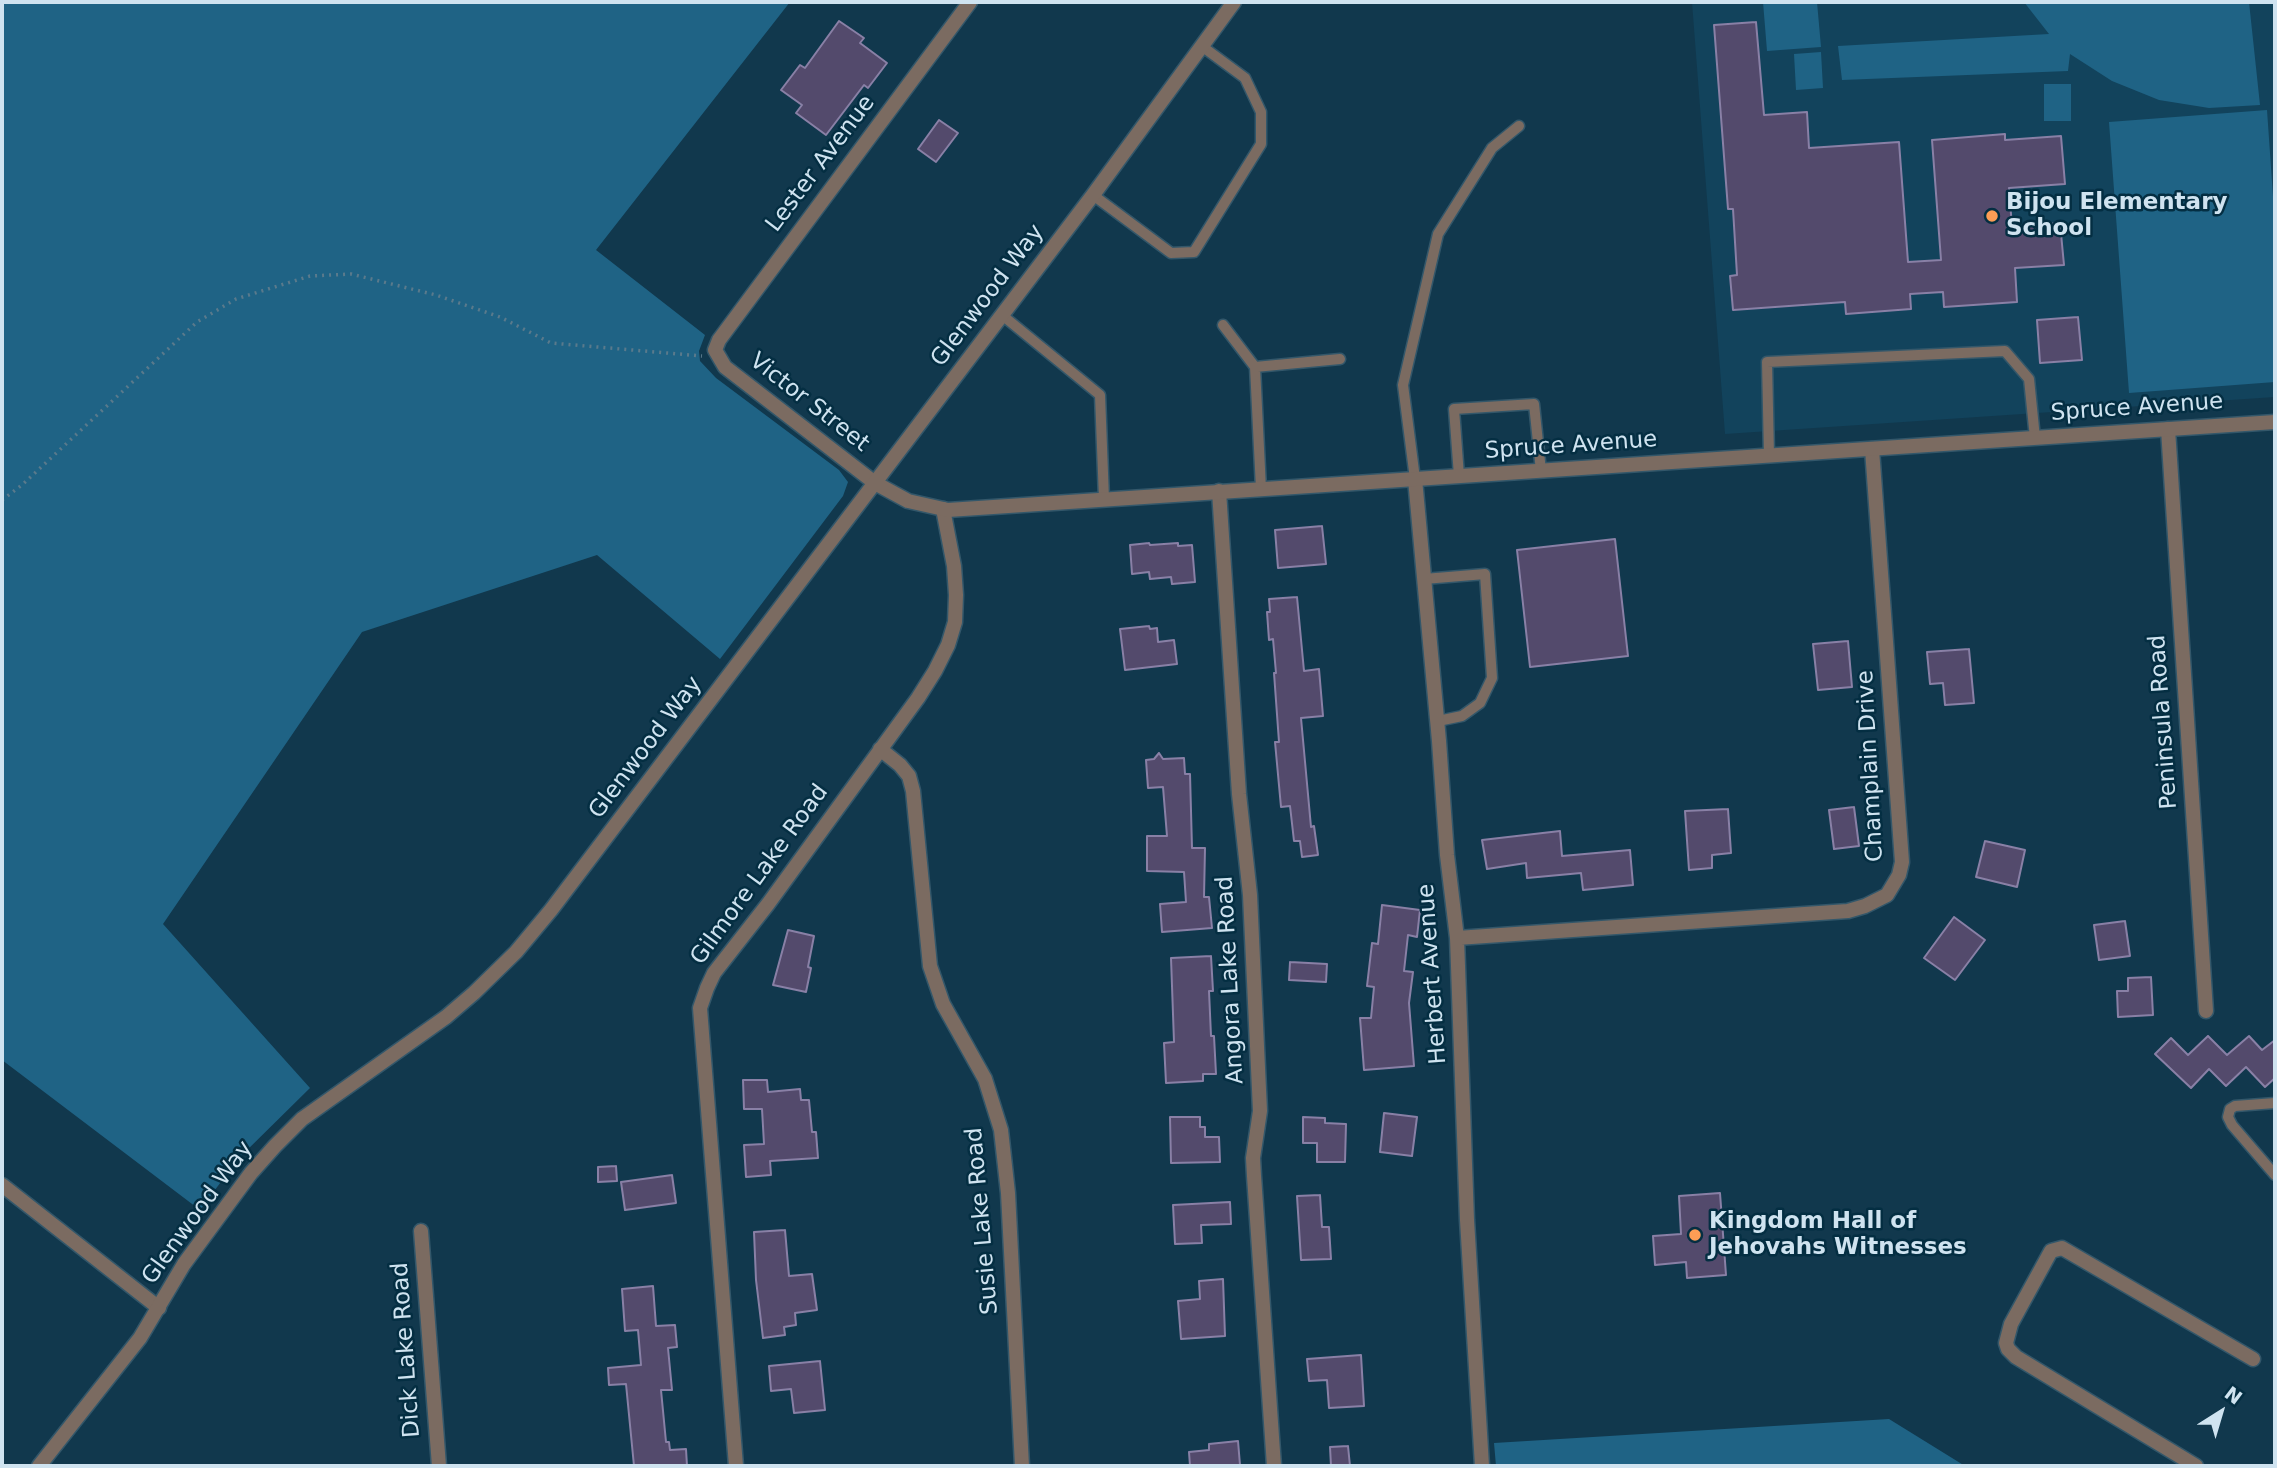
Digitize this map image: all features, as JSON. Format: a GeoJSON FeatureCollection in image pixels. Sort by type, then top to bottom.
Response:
{"type":"FeatureCollection","features":[{"type":"Feature","properties":{"kind":"street","name":"Lester Avenue"},"geometry":{"type":"LineString","coordinates":[[718,357],[715,350],[719,340],[970,2]]}},
{"type":"Feature","properties":{"kind":"street","name":"Glenwood Way"},"geometry":{"type":"LineString","coordinates":[[39,1466],[140,1338],[184,1264],[216,1219],[275,1146],[302,1119],[446,1017],[516,952],[593,855],[1093,195],[1234,2]]}},
{"type":"Feature","properties":{"kind":"street","name":"Victor Street"},"geometry":{"type":"LineString","coordinates":[[718,357],[736,376],[875,483]]}},
{"type":"Feature","properties":{"kind":"street","name":"Spruce Avenue"},"geometry":{"type":"LineString","coordinates":[[875,483],[908,501],[943,509],[2275,422]]}},
{"type":"Feature","properties":{"kind":"street","name":"Peninsula Road"},"geometry":{"type":"LineString","coordinates":[[2168,429],[2206,1011]]}},
{"type":"Feature","properties":{"kind":"street","name":"Champlain Drive"},"geometry":{"type":"LineString","coordinates":[[1457,937],[1848,911],[1888,895],[1899,875],[1902,862],[1872,449]]}},
{"type":"Feature","properties":{"kind":"street","name":"Herbert Avenue"},"geometry":{"type":"LineString","coordinates":[[1415,479],[1438,721],[1447,855],[1457,937],[1467,1220],[1482,1466]]}},
{"type":"Feature","properties":{"kind":"street","name":"Angora Lake Road"},"geometry":{"type":"LineString","coordinates":[[1219,491],[1239,794],[1250,895],[1260,1111],[1254,1176],[1274,1466]]}},
{"type":"Feature","properties":{"kind":"street","name":"Gilmore Lake Road"},"geometry":{"type":"LineString","coordinates":[[736,1466],[700,1008],[714,973],[768,904],[880,749],[935,671],[948,645],[955,622],[954,566],[943,509]]}},
{"type":"Feature","properties":{"kind":"street","name":"Susie Lake Road"},"geometry":{"type":"LineString","coordinates":[[880,749],[909,776],[913,791],[930,966],[943,1004],[985,1079],[1001,1130],[1008,1194],[1022,1466]]}},
{"type":"Feature","properties":{"kind":"street"},"geometry":{"type":"LineString","coordinates":[[3,1187],[159,1308]]}},
{"type":"Feature","properties":{"kind":"street","name":"Dick Lake Road"},"geometry":{"type":"LineString","coordinates":[[421,1231],[439,1466]]}},
{"type":"Feature","properties":{"kind":"street"},"geometry":{"type":"LineString","coordinates":[[2196,1466],[2016,1357],[2008,1349],[2006,1343],[2011,1324],[2043,1263],[2051,1251],[2062,1248],[2253,1359]]}},
{"type":"Feature","properties":{"kind":"lane"},"geometry":{"type":"LineString","coordinates":[[1093,195],[1171,253],[1194,252],[1261,144],[1261,112],[1245,78],[1203,47]]}},
{"type":"Feature","properties":{"kind":"lane"},"geometry":{"type":"LineString","coordinates":[[1415,479],[1403,385],[1438,234],[1492,148],[1519,126]]}},
{"type":"Feature","properties":{"kind":"lane"},"geometry":{"type":"LineString","coordinates":[[1002,315],[1100,395],[1104,499]]}},
{"type":"Feature","properties":{"kind":"lane"},"geometry":{"type":"LineString","coordinates":[[1223,325],[1255,367],[1261,489]]}},
{"type":"Feature","properties":{"kind":"lane"},"geometry":{"type":"LineString","coordinates":[[1769,455],[1767,362],[2005,351],[2029,380],[2035,438]]}},
{"type":"Feature","properties":{"kind":"lane"},"geometry":{"type":"LineString","coordinates":[[1255,367],[1340,359]]}},
{"type":"Feature","properties":{"kind":"lane"},"geometry":{"type":"LineString","coordinates":[[1459,476],[1454,410],[1534,404],[1541,471]]}},
{"type":"Feature","properties":{"kind":"lane"},"geometry":{"type":"LineString","coordinates":[[1424,579],[1485,574],[1492,678],[1479,703],[1462,716],[1438,721]]}},
{"type":"Feature","properties":{"kind":"lane"},"geometry":{"type":"LineString","coordinates":[[2275,1103],[2235,1106],[2230,1109],[2228,1117],[2275,1175]]}},
{"type":"Feature","properties":{"kind":"path"},"geometry":{"type":"LineString","coordinates":[[2,500],[22,485],[197,323],[236,299],[310,276],[351,274],[436,295],[500,317],[551,343],[718,357]]}},
{"type":"Feature","properties":{"kind":"shaded area"},"geometry":{"type":"Polygon","coordinates":[[[2,2],[790,2],[596,250],[705,335],[699,351],[700,361],[716,378],[839,470],[848,482],[843,496],[720,659],[597,555],[362,632],[163,924],[310,1088],[238,1159],[200,1210],[2,1060],[2,2]]]}},
{"type":"Feature","properties":{"kind":"shaded area","name":"Bijou Elementary School"},"geometry":{"type":"Polygon","coordinates":[[[1692,2],[2273,2],[2275,397],[1725,434],[1692,2]]]}},
{"type":"Feature","properties":{"kind":"shaded area"},"geometry":{"type":"Polygon","coordinates":[[[1763,2],[1817,2],[1821,47],[1767,51],[1763,2]]]}},
{"type":"Feature","properties":{"kind":"shaded area"},"geometry":{"type":"Polygon","coordinates":[[[2024,2],[2249,2],[2260,105],[2209,108],[2159,100],[2112,81],[2070,54],[2068,71],[1842,80],[1838,46],[2049,34],[2024,2]]]}},
{"type":"Feature","properties":{"kind":"shaded area"},"geometry":{"type":"Polygon","coordinates":[[[1821,52],[1823,88],[1796,90],[1794,54],[1821,52]]]}},
{"type":"Feature","properties":{"kind":"shaded area"},"geometry":{"type":"Polygon","coordinates":[[[2044,84],[2071,84],[2071,121],[2044,121],[2044,84]]]}},
{"type":"Feature","properties":{"kind":"shaded area"},"geometry":{"type":"Polygon","coordinates":[[[2267,110],[2275,225],[2275,382],[2129,393],[2109,122],[2267,110]]]}},
{"type":"Feature","properties":{"kind":"shaded area"},"geometry":{"type":"Polygon","coordinates":[[[1889,1419],[1965,1466],[1496,1466],[1494,1443],[1889,1419]]]}},
{"type":"Feature","properties":{"kind":"building"},"geometry":{"type":"Polygon","coordinates":[[[839,21],[864,38],[860,43],[887,63],[868,88],[864,85],[826,135],[796,113],[802,105],[781,90],[800,65],[805,68],[839,21]]]}},
{"type":"Feature","properties":{"kind":"building"},"geometry":{"type":"Polygon","coordinates":[[[1756,22],[1764,115],[1807,112],[1809,148],[1899,142],[1908,262],[1941,260],[1932,140],[2005,134],[2005,140],[2061,136],[2065,184],[2009,188],[2012,227],[2060,223],[2064,265],[2015,268],[2017,302],[1944,307],[1943,292],[1910,294],[1911,309],[1846,314],[1845,302],[1733,310],[1730,276],[1737,275],[1733,209],[1728,209],[1714,25],[1756,22]]]}},
{"type":"Feature","properties":{"kind":"building"},"geometry":{"type":"Polygon","coordinates":[[[939,120],[958,133],[936,162],[918,149],[939,120]]]}},
{"type":"Feature","properties":{"kind":"building"},"geometry":{"type":"Polygon","coordinates":[[[2078,317],[2082,360],[2040,363],[2037,320],[2078,317]]]}},
{"type":"Feature","properties":{"kind":"building"},"geometry":{"type":"Polygon","coordinates":[[[1322,526],[1326,564],[1278,568],[1275,530],[1322,526]]]}},
{"type":"Feature","properties":{"kind":"building"},"geometry":{"type":"Polygon","coordinates":[[[1615,539],[1628,656],[1530,667],[1517,550],[1615,539]]]}},
{"type":"Feature","properties":{"kind":"building"},"geometry":{"type":"Polygon","coordinates":[[[1130,545],[1192,545],[1195,582],[1172,584],[1171,577],[1150,579],[1149,572],[1132,574],[1130,545]]]}},
{"type":"Feature","properties":{"kind":"building"},"geometry":{"type":"Polygon","coordinates":[[[1297,597],[1304,671],[1319,669],[1323,716],[1301,718],[1311,827],[1314,826],[1318,855],[1302,857],[1300,841],[1294,841],[1290,806],[1281,807],[1275,742],[1279,742],[1276,673],[1273,639],[1269,640],[1267,612],[1270,612],[1269,599],[1297,597]]]}},
{"type":"Feature","properties":{"kind":"building"},"geometry":{"type":"Polygon","coordinates":[[[1149,626],[1150,629],[1157,628],[1158,642],[1174,640],[1177,664],[1125,670],[1120,629],[1149,626]]]}},
{"type":"Feature","properties":{"kind":"building"},"geometry":{"type":"Polygon","coordinates":[[[1848,641],[1852,687],[1818,690],[1813,644],[1848,641]]]}},
{"type":"Feature","properties":{"kind":"building"},"geometry":{"type":"Polygon","coordinates":[[[1969,649],[1974,703],[1945,705],[1943,683],[1930,684],[1927,652],[1969,649]]]}},
{"type":"Feature","properties":{"kind":"building"},"geometry":{"type":"Polygon","coordinates":[[[1159,753],[1163,759],[1184,758],[1185,774],[1190,774],[1192,848],[1205,848],[1204,897],[1209,897],[1212,928],[1162,932],[1160,904],[1186,902],[1184,872],[1147,871],[1147,836],[1167,836],[1163,787],[1148,788],[1146,760],[1154,759],[1159,753]]]}},
{"type":"Feature","properties":{"kind":"building"},"geometry":{"type":"Polygon","coordinates":[[[1854,807],[1859,846],[1834,849],[1829,810],[1854,807]]]}},
{"type":"Feature","properties":{"kind":"building"},"geometry":{"type":"Polygon","coordinates":[[[1728,809],[1731,853],[1712,855],[1712,868],[1689,870],[1685,811],[1728,809]]]}},
{"type":"Feature","properties":{"kind":"building"},"geometry":{"type":"Polygon","coordinates":[[[1560,831],[1562,856],[1630,850],[1633,885],[1583,890],[1581,873],[1527,878],[1526,863],[1487,869],[1482,840],[1560,831]]]}},
{"type":"Feature","properties":{"kind":"building"},"geometry":{"type":"Polygon","coordinates":[[[1985,841],[2025,850],[2017,887],[1976,877],[1985,841]]]}},
{"type":"Feature","properties":{"kind":"building"},"geometry":{"type":"Polygon","coordinates":[[[1382,905],[1420,910],[1417,937],[1408,935],[1404,971],[1413,972],[1409,1003],[1414,1066],[1364,1070],[1360,1018],[1371,1018],[1374,987],[1367,986],[1372,943],[1378,944],[1382,905]]]}},
{"type":"Feature","properties":{"kind":"building"},"geometry":{"type":"Polygon","coordinates":[[[1954,917],[1985,940],[1955,980],[1924,958],[1954,917]]]}},
{"type":"Feature","properties":{"kind":"building"},"geometry":{"type":"Polygon","coordinates":[[[2125,921],[2130,956],[2099,960],[2094,925],[2125,921]]]}},
{"type":"Feature","properties":{"kind":"building"},"geometry":{"type":"Polygon","coordinates":[[[788,930],[814,936],[806,992],[773,985],[788,930]]]}},
{"type":"Feature","properties":{"kind":"building"},"geometry":{"type":"Polygon","coordinates":[[[1211,956],[1213,991],[1209,991],[1216,1074],[1203,1074],[1203,1081],[1166,1083],[1164,1043],[1174,1042],[1171,958],[1211,956]]]}},
{"type":"Feature","properties":{"kind":"building"},"geometry":{"type":"Polygon","coordinates":[[[1290,962],[1327,964],[1326,982],[1289,980],[1290,962]]]}},
{"type":"Feature","properties":{"kind":"building"},"geometry":{"type":"Polygon","coordinates":[[[2151,977],[2153,1015],[2118,1017],[2117,991],[2128,991],[2128,978],[2151,977]]]}},
{"type":"Feature","properties":{"kind":"building"},"geometry":{"type":"Polygon","coordinates":[[[2208,1036],[2227,1055],[2249,1036],[2262,1050],[2275,1040],[2275,1078],[2265,1087],[2246,1067],[2226,1086],[2209,1069],[2191,1088],[2155,1054],[2171,1038],[2188,1055],[2208,1036]]]}},
{"type":"Feature","properties":{"kind":"building"},"geometry":{"type":"Polygon","coordinates":[[[743,1080],[767,1080],[768,1092],[800,1089],[801,1100],[809,1100],[818,1158],[770,1161],[771,1175],[746,1177],[744,1145],[764,1144],[762,1109],[744,1109],[743,1080]]]}},
{"type":"Feature","properties":{"kind":"building"},"geometry":{"type":"Polygon","coordinates":[[[1384,1113],[1417,1117],[1412,1156],[1380,1152],[1384,1113]]]}},
{"type":"Feature","properties":{"kind":"building"},"geometry":{"type":"Polygon","coordinates":[[[1170,1117],[1200,1117],[1200,1127],[1205,1127],[1205,1137],[1219,1137],[1220,1162],[1171,1163],[1170,1117]]]}},
{"type":"Feature","properties":{"kind":"building"},"geometry":{"type":"Polygon","coordinates":[[[1303,1117],[1325,1118],[1325,1123],[1346,1124],[1345,1162],[1317,1162],[1317,1143],[1303,1143],[1303,1117]]]}},
{"type":"Feature","properties":{"kind":"building"},"geometry":{"type":"Polygon","coordinates":[[[616,1166],[617,1181],[598,1182],[598,1167],[616,1166]]]}},
{"type":"Feature","properties":{"kind":"building"},"geometry":{"type":"Polygon","coordinates":[[[672,1175],[676,1203],[625,1210],[621,1182],[672,1175]]]}},
{"type":"Feature","properties":{"kind":"building","name":"Kingdom Hall of Jehovahs Witnesses"},"geometry":{"type":"Polygon","coordinates":[[[1720,1193],[1726,1275],[1687,1278],[1686,1262],[1655,1265],[1653,1236],[1681,1234],[1679,1196],[1720,1193]]]}},
{"type":"Feature","properties":{"kind":"building"},"geometry":{"type":"Polygon","coordinates":[[[1320,1195],[1322,1227],[1329,1227],[1331,1259],[1301,1260],[1297,1196],[1320,1195]]]}},
{"type":"Feature","properties":{"kind":"building"},"geometry":{"type":"Polygon","coordinates":[[[1230,1202],[1231,1224],[1201,1225],[1202,1243],[1175,1244],[1173,1205],[1230,1202]]]}},
{"type":"Feature","properties":{"kind":"building"},"geometry":{"type":"Polygon","coordinates":[[[785,1230],[789,1276],[812,1274],[817,1310],[795,1313],[796,1325],[784,1327],[785,1335],[763,1338],[754,1232],[785,1230]]]}},
{"type":"Feature","properties":{"kind":"building"},"geometry":{"type":"Polygon","coordinates":[[[1223,1279],[1225,1336],[1181,1339],[1178,1301],[1200,1299],[1199,1281],[1223,1279]]]}},
{"type":"Feature","properties":{"kind":"building"},"geometry":{"type":"Polygon","coordinates":[[[653,1286],[656,1326],[675,1325],[677,1347],[668,1348],[672,1390],[661,1390],[666,1442],[669,1442],[670,1450],[686,1449],[687,1466],[634,1466],[626,1384],[609,1385],[608,1368],[641,1365],[638,1330],[625,1331],[622,1289],[653,1286]]]}},
{"type":"Feature","properties":{"kind":"building"},"geometry":{"type":"Polygon","coordinates":[[[1361,1355],[1364,1406],[1329,1408],[1327,1380],[1309,1381],[1307,1359],[1361,1355]]]}},
{"type":"Feature","properties":{"kind":"building"},"geometry":{"type":"Polygon","coordinates":[[[820,1361],[825,1410],[794,1413],[791,1389],[771,1391],[769,1366],[820,1361]]]}},
{"type":"Feature","properties":{"kind":"building"},"geometry":{"type":"Polygon","coordinates":[[[1238,1441],[1240,1465],[1190,1466],[1189,1452],[1209,1450],[1209,1444],[1238,1441]]]}},
{"type":"Feature","properties":{"kind":"building"},"geometry":{"type":"Polygon","coordinates":[[[1348,1446],[1350,1466],[1331,1466],[1330,1447],[1348,1446]]]}},
{"type":"Feature","properties":{"kind":"place","name":"Bijou Elementary School"},"geometry":{"type":"Point","coordinates":[1992,216]}},
{"type":"Feature","properties":{"kind":"place","name":"Kingdom Hall of Jehovahs Witnesses"},"geometry":{"type":"Point","coordinates":[1695,1235]}}]}
